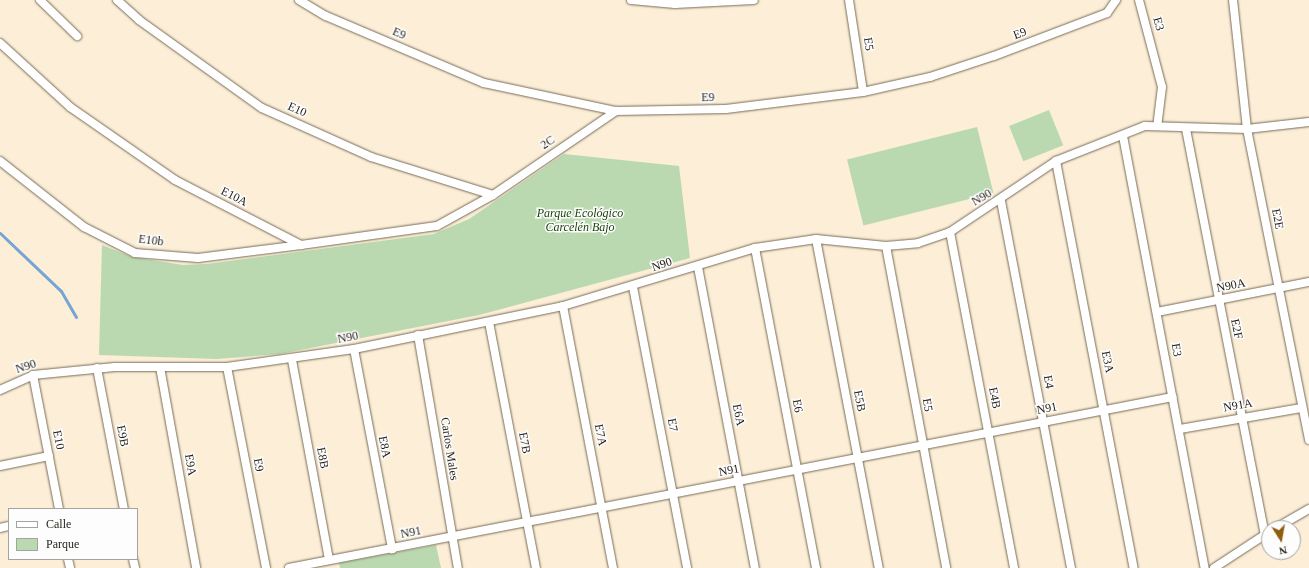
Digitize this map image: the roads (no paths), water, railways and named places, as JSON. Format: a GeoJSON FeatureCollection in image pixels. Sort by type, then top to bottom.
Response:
{"type":"FeatureCollection","features":[{"type":"Feature","properties":{"kind":"street"},"geometry":{"type":"LineString","coordinates":[[40,0],[77,36]]}},
{"type":"Feature","properties":{"kind":"street","name":"E10"},"geometry":{"type":"LineString","coordinates":[[117,0],[139,20],[262,108],[371,157],[493,195]]}},
{"type":"Feature","properties":{"kind":"street","name":"E9"},"geometry":{"type":"LineString","coordinates":[[299,0],[326,16],[484,83],[616,111],[726,109],[864,92],[930,78],[994,56],[1107,13],[1116,0]]}},
{"type":"Feature","properties":{"kind":"street"},"geometry":{"type":"LineString","coordinates":[[631,0],[675,4],[754,0]]}},
{"type":"Feature","properties":{"kind":"street","name":"E5"},"geometry":{"type":"LineString","coordinates":[[849,0],[864,92]]}},
{"type":"Feature","properties":{"kind":"street","name":"E3"},"geometry":{"type":"LineString","coordinates":[[1139,0],[1162,87],[1157,124]]}},
{"type":"Feature","properties":{"kind":"street","name":"E2E"},"geometry":{"type":"LineString","coordinates":[[1233,0],[1247,129],[1301,408],[1309,440]]}},
{"type":"Feature","properties":{"kind":"street","name":"E10A"},"geometry":{"type":"LineString","coordinates":[[0,43],[70,107],[174,180],[301,245]]}},
{"type":"Feature","properties":{"kind":"street","name":"2C"},"geometry":{"type":"LineString","coordinates":[[493,195],[616,111]]}},
{"type":"Feature","properties":{"kind":"street","name":"N90"},"geometry":{"type":"LineString","coordinates":[[0,390],[33,375],[97,368],[226,367],[292,360],[354,349],[418,334],[489,322],[563,306],[633,287],[755,248],[816,239],[886,246],[918,243],[950,232],[1001,201],[1056,161],[1123,136],[1145,126],[1157,124],[1186,129],[1247,129],[1309,122]]}},
{"type":"Feature","properties":{"kind":"street","name":"E2F"},"geometry":{"type":"LineString","coordinates":[[1186,129],[1218,300],[1264,520]]}},
{"type":"Feature","properties":{"kind":"street","name":"E3"},"geometry":{"type":"LineString","coordinates":[[1123,136],[1180,429],[1205,568]]}},
{"type":"Feature","properties":{"kind":"street","name":"E10b"},"geometry":{"type":"LineString","coordinates":[[0,161],[84,227],[135,252],[198,258],[301,245]]}},
{"type":"Feature","properties":{"kind":"street","name":"E3A"},"geometry":{"type":"LineString","coordinates":[[1056,161],[1134,568]]}},
{"type":"Feature","properties":{"kind":"street"},"geometry":{"type":"LineString","coordinates":[[301,245],[437,226],[493,195]]}},
{"type":"Feature","properties":{"kind":"street","name":"E4"},"geometry":{"type":"LineString","coordinates":[[1001,201],[1071,568]]}},
{"type":"Feature","properties":{"kind":"street","name":"E4B"},"geometry":{"type":"LineString","coordinates":[[950,232],[1014,568]]}},
{"type":"Feature","properties":{"kind":"street","name":"E5B"},"geometry":{"type":"LineString","coordinates":[[816,239],[878,568]]}},
{"type":"Feature","properties":{"kind":"street","name":"E5"},"geometry":{"type":"LineString","coordinates":[[886,246],[922,447],[946,568]]}},
{"type":"Feature","properties":{"kind":"street","name":"E6"},"geometry":{"type":"LineString","coordinates":[[755,248],[816,568]]}},
{"type":"Feature","properties":{"kind":"street","name":"E6A"},"geometry":{"type":"LineString","coordinates":[[698,267],[755,568]]}},
{"type":"Feature","properties":{"kind":"street","name":"N90A"},"geometry":{"type":"LineString","coordinates":[[1157,312],[1309,282]]}},
{"type":"Feature","properties":{"kind":"street","name":"E7"},"geometry":{"type":"LineString","coordinates":[[633,287],[687,568]]}},
{"type":"Feature","properties":{"kind":"street","name":"E7A"},"geometry":{"type":"LineString","coordinates":[[563,306],[613,568]]}},
{"type":"Feature","properties":{"kind":"street","name":"E7B"},"geometry":{"type":"LineString","coordinates":[[489,322],[536,568]]}},
{"type":"Feature","properties":{"kind":"street","name":"Carlos Males"},"geometry":{"type":"LineString","coordinates":[[418,334],[458,568]]}},
{"type":"Feature","properties":{"kind":"street","name":"E8A"},"geometry":{"type":"LineString","coordinates":[[354,349],[392,548]]}},
{"type":"Feature","properties":{"kind":"street","name":"E8B"},"geometry":{"type":"LineString","coordinates":[[292,360],[329,560]]}},
{"type":"Feature","properties":{"kind":"street","name":"E9A"},"geometry":{"type":"LineString","coordinates":[[160,367],[196,568]]}},
{"type":"Feature","properties":{"kind":"street","name":"E9"},"geometry":{"type":"LineString","coordinates":[[226,367],[266,568]]}},
{"type":"Feature","properties":{"kind":"street","name":"E9B"},"geometry":{"type":"LineString","coordinates":[[97,368],[124,508]]}},
{"type":"Feature","properties":{"kind":"street","name":"E10"},"geometry":{"type":"LineString","coordinates":[[33,375],[59,508]]}},
{"type":"Feature","properties":{"kind":"street","name":"N91"},"geometry":{"type":"LineString","coordinates":[[289,568],[858,458],[922,447],[1173,397]]}},
{"type":"Feature","properties":{"kind":"street","name":"N91A"},"geometry":{"type":"LineString","coordinates":[[1180,429],[1301,408]]}},
{"type":"Feature","properties":{"kind":"street"},"geometry":{"type":"LineString","coordinates":[[0,466],[49,456]]}},
{"type":"Feature","properties":{"kind":"street"},"geometry":{"type":"LineString","coordinates":[[1290,520],[1309,509]]}},
{"type":"Feature","properties":{"kind":"street"},"geometry":{"type":"LineString","coordinates":[[1214,568],[1261,537]]}},
{"type":"Feature","properties":{"kind":"waterway"},"geometry":{"type":"LineString","coordinates":[[0,233],[61,291],[76,317]]}},
{"type":"Feature","properties":{"kind":"park label","name":"Parque Ecológico Carcelén Bajo"},"geometry":{"type":"Point","coordinates":[580,221]}}]}
